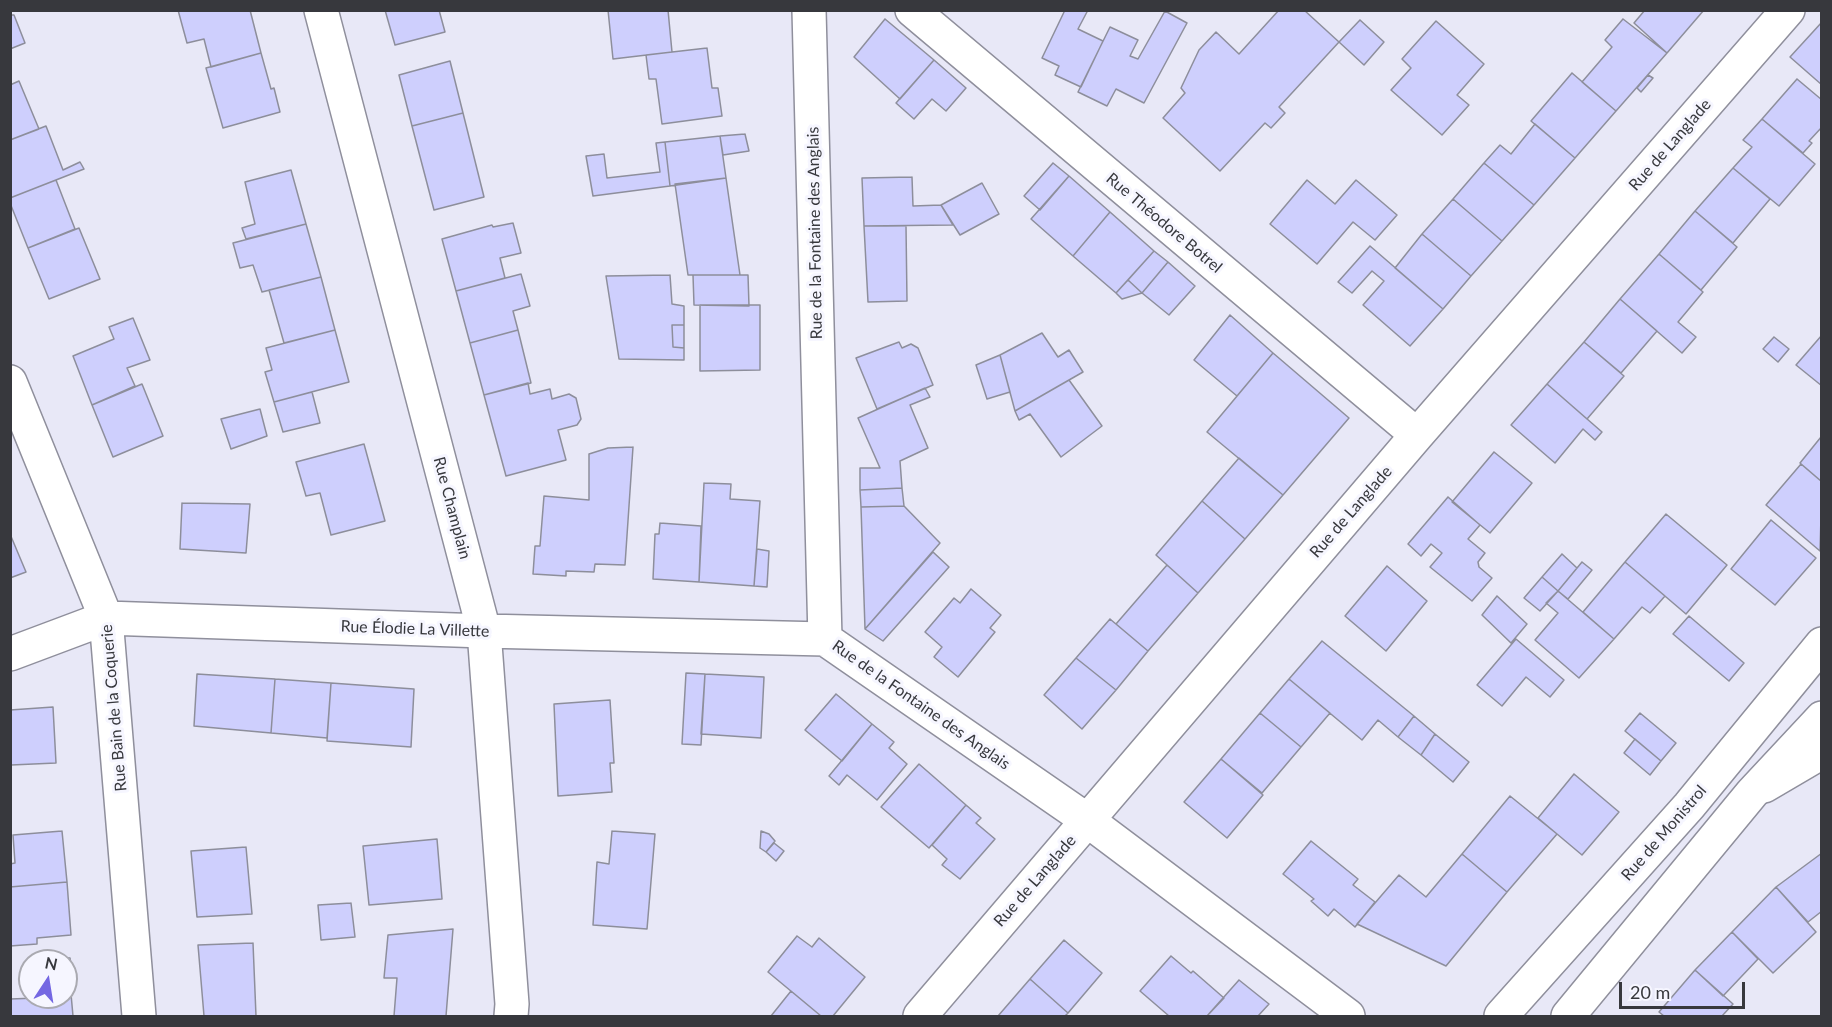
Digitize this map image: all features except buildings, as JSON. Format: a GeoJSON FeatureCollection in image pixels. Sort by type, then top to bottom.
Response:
{"type":"FeatureCollection","features":[{"type":"Feature","properties":{"kind":"street","name":"Rue Champlain"},"geometry":{"type":"LineString","coordinates":[[321,10],[484,631],[512,1004],[511,1017]]}},
{"type":"Feature","properties":{"kind":"street","name":"Rue de la Fontaine des Anglais"},"geometry":{"type":"LineString","coordinates":[[809,10],[825,639],[1087,820],[1348,1017]]}},
{"type":"Feature","properties":{"kind":"street","name":"Rue Théodore Botrel"},"geometry":{"type":"LineString","coordinates":[[912,10],[1417,435]]}},
{"type":"Feature","properties":{"kind":"street","name":"Rue de Langlade"},"geometry":{"type":"LineString","coordinates":[[920,1017],[1417,435],[1788,10]]}},
{"type":"Feature","properties":{"kind":"street","name":"Rue Bain de la Coquerie"},"geometry":{"type":"LineString","coordinates":[[10,382],[106,618],[139,1017]]}},
{"type":"Feature","properties":{"kind":"street","name":"Rue Élodie La Villette"},"geometry":{"type":"LineString","coordinates":[[10,654],[106,618],[484,631],[825,639]]}},
{"type":"Feature","properties":{"kind":"street","name":"Rue de Monistrol"},"geometry":{"type":"LineString","coordinates":[[1501,1017],[1689,806],[1821,644]]}},
{"type":"Feature","properties":{"kind":"street"},"geometry":{"type":"LineString","coordinates":[[1569,1017],[1752,793],[1821,718]]}},
{"type":"Feature","properties":{"kind":"street"},"geometry":{"type":"LineString","coordinates":[[1752,793],[1821,752]]}}]}
